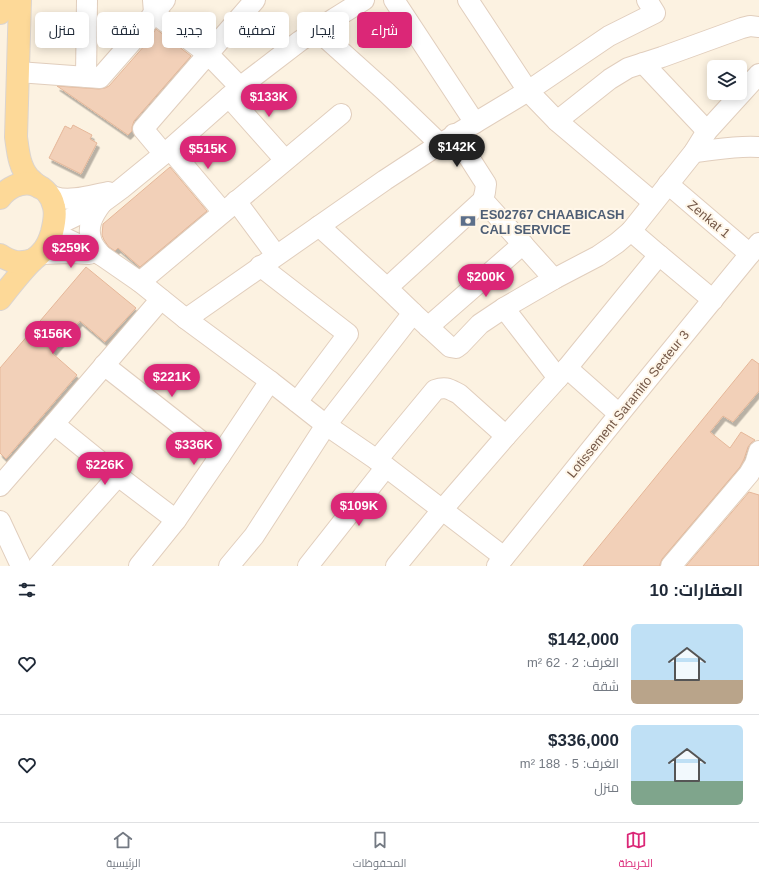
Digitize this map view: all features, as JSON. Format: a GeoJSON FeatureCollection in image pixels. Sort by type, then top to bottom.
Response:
{"type":"FeatureCollection","features":[{"type":"Feature","properties":{"kind":"main road"},"geometry":{"type":"LineString","coordinates":[[0,0],[0,13]]}},
{"type":"Feature","properties":{"kind":"main road"},"geometry":{"type":"LineString","coordinates":[[0,299],[46,246],[52,230],[54,217],[54,208],[51,199],[43,189],[29,178],[18,156],[16,137],[20,0]]}},
{"type":"Feature","properties":{"kind":"main road"},"geometry":{"type":"LineString","coordinates":[[0,198],[4,192],[12,186],[21,184],[30,184],[43,189]]}},
{"type":"Feature","properties":{"kind":"main road"},"geometry":{"type":"LineString","coordinates":[[0,255],[15,262],[24,262],[37,257]]}},
{"type":"Feature","properties":{"kind":"street"},"geometry":{"type":"LineString","coordinates":[[86,77],[87,0]]}},
{"type":"Feature","properties":{"kind":"street"},"geometry":{"type":"LineString","coordinates":[[255,0],[143,129],[230,207],[276,255]]}},
{"type":"Feature","properties":{"kind":"street"},"geometry":{"type":"LineString","coordinates":[[345,12],[364,0]]}},
{"type":"Feature","properties":{"kind":"street"},"geometry":{"type":"LineString","coordinates":[[394,0],[475,123]]}},
{"type":"Feature","properties":{"kind":"street"},"geometry":{"type":"LineString","coordinates":[[468,0],[528,91],[556,121],[653,202]]}},
{"type":"Feature","properties":{"kind":"street"},"geometry":{"type":"LineString","coordinates":[[186,319],[260,266],[447,139],[528,91],[609,36],[655,13],[647,0]]}},
{"type":"Feature","properties":{"kind":"street"},"geometry":{"type":"LineString","coordinates":[[18,72],[100,78],[136,38],[157,4],[208,54],[285,160]]}},
{"type":"Feature","properties":{"kind":"street"},"geometry":{"type":"LineString","coordinates":[[556,121],[610,79],[628,68],[742,28],[759,26]]}},
{"type":"Feature","properties":{"kind":"street"},"geometry":{"type":"LineString","coordinates":[[52,230],[102,203],[121,189],[167,152],[235,92],[297,43]]}},
{"type":"Feature","properties":{"kind":"street"},"geometry":{"type":"LineString","coordinates":[[337,48],[386,92],[447,139],[486,184],[486,192],[483,200],[387,288]]}},
{"type":"Feature","properties":{"kind":"street"},"geometry":{"type":"LineString","coordinates":[[643,63],[707,130]]}},
{"type":"Feature","properties":{"kind":"street"},"geometry":{"type":"LineString","coordinates":[[319,226],[450,347],[456,348],[480,324],[504,308],[598,256],[618,243],[631,231],[694,152],[707,130],[759,74]]}},
{"type":"Feature","properties":{"kind":"street"},"geometry":{"type":"LineString","coordinates":[[140,282],[341,114]]}},
{"type":"Feature","properties":{"kind":"street"},"geometry":{"type":"LineString","coordinates":[[694,152],[751,146],[759,147]]}},
{"type":"Feature","properties":{"kind":"street","name":"Zenkat 1"},"geometry":{"type":"LineString","coordinates":[[668,184],[755,248]]}},
{"type":"Feature","properties":{"kind":"street"},"geometry":{"type":"LineString","coordinates":[[43,189],[55,197],[77,198],[121,189]]}},
{"type":"Feature","properties":{"kind":"street"},"geometry":{"type":"LineString","coordinates":[[483,200],[554,279]]}},
{"type":"Feature","properties":{"kind":"street"},"geometry":{"type":"LineString","coordinates":[[101,255],[93,243],[90,229],[93,214],[102,203]]}},
{"type":"Feature","properties":{"kind":"street"},"geometry":{"type":"LineString","coordinates":[[52,230],[101,255],[140,282],[186,319],[270,381],[326,425],[442,510],[501,562]]}},
{"type":"Feature","properties":{"kind":"street"},"geometry":{"type":"LineString","coordinates":[[631,231],[713,300]]}},
{"type":"Feature","properties":{"kind":"street"},"geometry":{"type":"LineString","coordinates":[[428,327],[523,244]]}},
{"type":"Feature","properties":{"kind":"street","name":"Lotissement Saramito Secteur 3"},"geometry":{"type":"LineString","coordinates":[[501,562],[619,414],[755,248]]}},
{"type":"Feature","properties":{"kind":"street"},"geometry":{"type":"LineString","coordinates":[[37,257],[71,253],[101,255]]}},
{"type":"Feature","properties":{"kind":"street"},"geometry":{"type":"LineString","coordinates":[[396,566],[442,510],[562,373],[659,255]]}},
{"type":"Feature","properties":{"kind":"street"},"geometry":{"type":"LineString","coordinates":[[260,266],[348,334],[296,402]]}},
{"type":"Feature","properties":{"kind":"street"},"geometry":{"type":"LineString","coordinates":[[3,475],[54,424],[161,299]]}},
{"type":"Feature","properties":{"kind":"street"},"geometry":{"type":"LineString","coordinates":[[504,308],[562,373],[619,414]]}},
{"type":"Feature","properties":{"kind":"street"},"geometry":{"type":"LineString","coordinates":[[228,566],[254,536],[326,425],[413,313]]}},
{"type":"Feature","properties":{"kind":"street"},"geometry":{"type":"LineString","coordinates":[[104,365],[220,456]]}},
{"type":"Feature","properties":{"kind":"street"},"geometry":{"type":"LineString","coordinates":[[139,566],[176,520],[270,381]]}},
{"type":"Feature","properties":{"kind":"street"},"geometry":{"type":"LineString","coordinates":[[308,566],[435,390],[443,388],[450,389],[459,394],[506,436]]}},
{"type":"Feature","properties":{"kind":"street"},"geometry":{"type":"LineString","coordinates":[[54,424],[118,476],[176,520]]}},
{"type":"Feature","properties":{"kind":"street"},"geometry":{"type":"LineString","coordinates":[[671,566],[749,474],[755,464],[759,451]]}},
{"type":"Feature","properties":{"kind":"street"},"geometry":{"type":"LineString","coordinates":[[38,566],[118,476]]}},
{"type":"Feature","properties":{"kind":"street"},"geometry":{"type":"LineString","coordinates":[[0,522],[21,566]]}},
{"type":"Feature","properties":{"kind":"building"},"geometry":{"type":"Polygon","coordinates":[[[156,29],[162,34],[162,48],[181,48],[191,56],[134,121],[132,131],[128,135],[57,86],[99,89],[109,86],[142,48],[154,48],[154,32],[156,29]]]}},
{"type":"Feature","properties":{"kind":"building"},"geometry":{"type":"Polygon","coordinates":[[[73,125],[92,135],[90,139],[97,143],[81,174],[49,158],[65,126],[71,129],[73,125]]]}},
{"type":"Feature","properties":{"kind":"building"},"geometry":{"type":"Polygon","coordinates":[[[170,167],[207,211],[140,267],[118,248],[115,251],[109,247],[102,235],[103,224],[170,167]]]}},
{"type":"Feature","properties":{"kind":"building"},"geometry":{"type":"Polygon","coordinates":[[[86,267],[136,308],[105,342],[80,321],[52,353],[77,375],[6,459],[0,453],[0,368],[86,267]]]}},
{"type":"Feature","properties":{"kind":"building"},"geometry":{"type":"Polygon","coordinates":[[[752,359],[759,364],[759,391],[733,422],[723,416],[710,432],[730,448],[741,432],[755,440],[748,447],[740,467],[662,559],[660,566],[583,566],[752,359]]]}},
{"type":"Feature","properties":{"kind":"building"},"geometry":{"type":"Polygon","coordinates":[[[749,492],[759,495],[759,566],[686,566],[749,492]]]}},
{"type":"Feature","properties":{"kind":"place","name":"ES02767 CHAABICASH CALI SERVICE"},"geometry":{"type":"Point","coordinates":[468,221]}}]}
